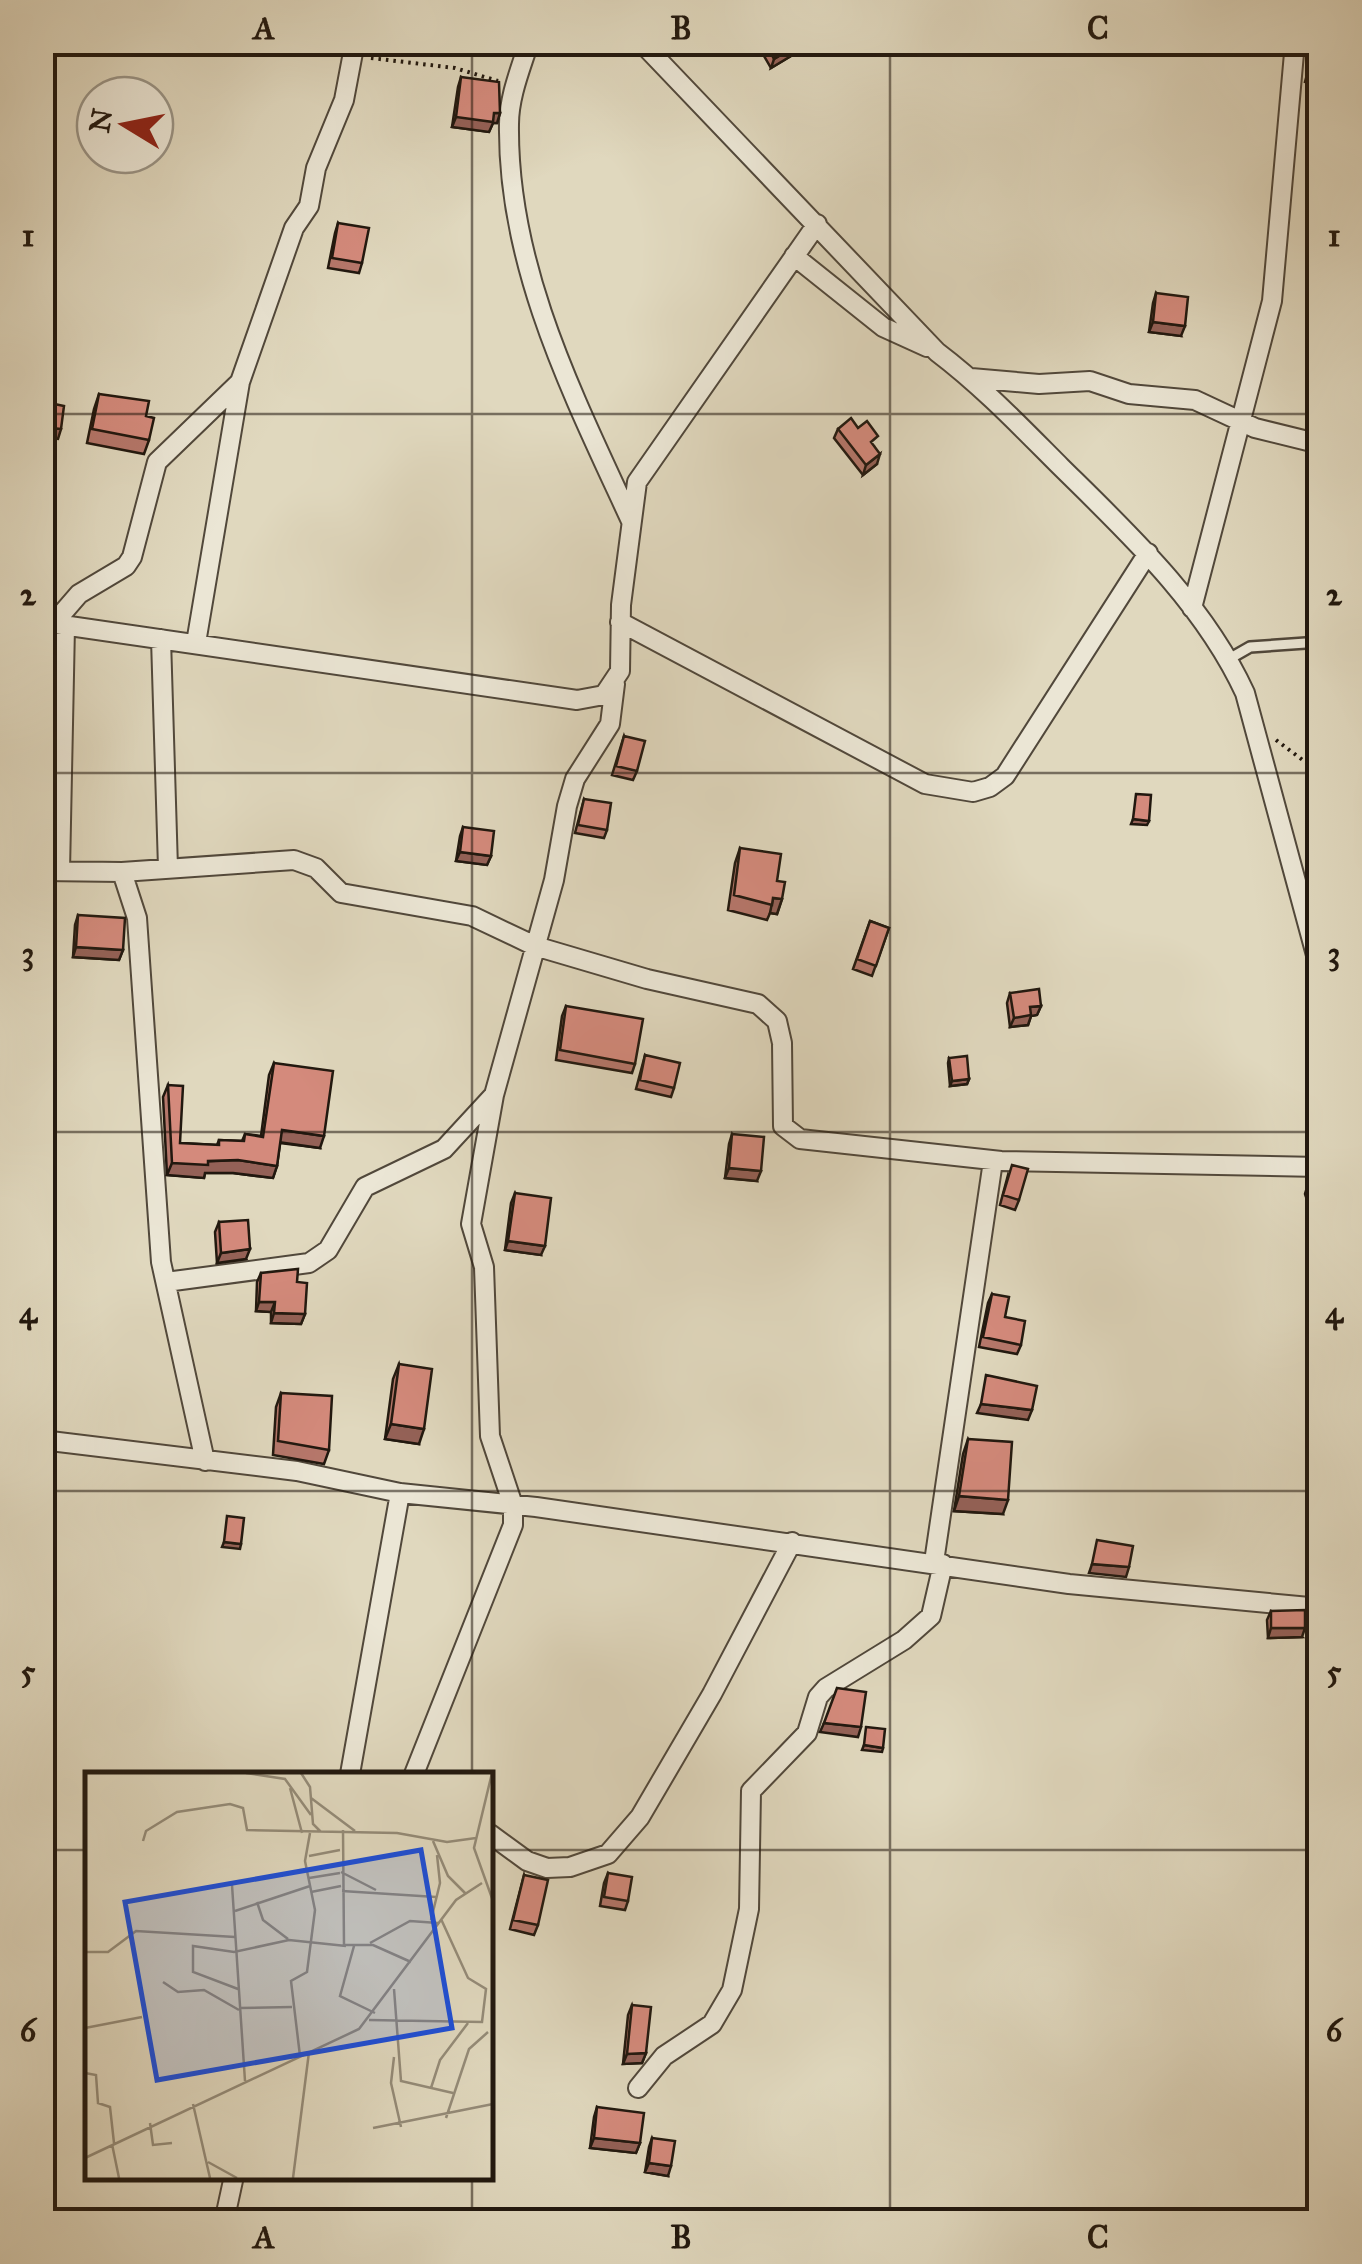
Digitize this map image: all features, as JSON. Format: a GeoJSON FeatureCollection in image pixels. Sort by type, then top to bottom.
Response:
{"type":"FeatureCollection","features":[{"type":"Feature","properties":{"kind":"street"},"geometry":{"type":"LineString","coordinates":[[530,42],[515,86],[509,121],[512,172],[531,277],[553,350],[631,521]]}},
{"type":"Feature","properties":{"kind":"street"},"geometry":{"type":"LineString","coordinates":[[641,42],[937,352],[970,378],[1148,554],[1230,659],[1246,694],[1320,970]]}},
{"type":"Feature","properties":{"kind":"street"},"geometry":{"type":"LineString","coordinates":[[1192,608],[1272,301],[1296,42]]}},
{"type":"Feature","properties":{"kind":"street"},"geometry":{"type":"LineString","coordinates":[[196,643],[240,382],[294,228],[309,206],[316,168],[335,126],[354,49]]}},
{"type":"Feature","properties":{"kind":"street"},"geometry":{"type":"LineString","coordinates":[[415,1772],[507,1548],[513,1505],[490,1436],[484,1267],[471,1224],[494,1095],[554,880],[571,792],[610,724],[620,671],[620,622],[637,482],[817,224]]}},
{"type":"Feature","properties":{"kind":"street"},"geometry":{"type":"LineString","coordinates":[[794,256],[883,327],[937,352]]}},
{"type":"Feature","properties":{"kind":"street"},"geometry":{"type":"LineString","coordinates":[[970,378],[1040,384],[1090,381],[1142,397],[1195,400],[1241,423],[1320,444]]}},
{"type":"Feature","properties":{"kind":"street"},"geometry":{"type":"LineString","coordinates":[[240,382],[157,462],[132,557],[126,566],[78,594],[53,624],[51,871],[122,872],[294,860],[316,868],[341,893],[472,916],[535,946],[647,980],[758,1004],[777,1021],[782,1043],[782,1126],[800,1139],[993,1161],[1320,1168]]}},
{"type":"Feature","properties":{"kind":"street"},"geometry":{"type":"LineString","coordinates":[[620,622],[880,763],[924,784],[973,792],[990,787],[1005,776],[1148,554]]}},
{"type":"Feature","properties":{"kind":"street"},"geometry":{"type":"LineString","coordinates":[[53,624],[577,700],[604,695],[615,684]]}},
{"type":"Feature","properties":{"kind":"street"},"geometry":{"type":"LineString","coordinates":[[161,639],[168,868]]}},
{"type":"Feature","properties":{"kind":"street"},"geometry":{"type":"LineString","coordinates":[[122,872],[137,918],[155,1197],[166,1282],[205,1460]]}},
{"type":"Feature","properties":{"kind":"street"},"geometry":{"type":"LineString","coordinates":[[166,1282],[309,1263],[328,1250],[366,1188],[444,1149],[494,1095]]}},
{"type":"Feature","properties":{"kind":"street"},"geometry":{"type":"LineString","coordinates":[[638,2088],[664,2056],[712,2024],[732,1990],[749,1909],[750,1791],[807,1733],[818,1697],[826,1688],[904,1640],[931,1616],[993,1161]]}},
{"type":"Feature","properties":{"kind":"street"},"geometry":{"type":"LineString","coordinates":[[42,1440],[297,1471],[400,1493],[792,1542],[1069,1584],[1320,1608]]}},
{"type":"Feature","properties":{"kind":"street"},"geometry":{"type":"LineString","coordinates":[[350,1772],[400,1493]]}},
{"type":"Feature","properties":{"kind":"street"},"geometry":{"type":"LineString","coordinates":[[492,1835],[527,1861],[547,1868],[570,1867],[608,1854],[640,1817],[712,1694],[792,1542]]}},
{"type":"Feature","properties":{"kind":"street"},"geometry":{"type":"LineString","coordinates":[[224,2222],[233,2179]]}},
{"type":"Feature","properties":{"kind":"lane"},"geometry":{"type":"LineString","coordinates":[[1230,659],[1250,647],[1320,642]]}},
{"type":"Feature","properties":{"kind":"path"},"geometry":{"type":"LineString","coordinates":[[354,49],[456,68],[515,86]]}},
{"type":"Feature","properties":{"kind":"path"},"geometry":{"type":"LineString","coordinates":[[1254,730],[1287,746],[1320,773]]}},
{"type":"Feature","properties":{"kind":"building"},"geometry":{"type":"Polygon","coordinates":[[[765,42],[802,42],[774,59],[765,42]]]}},
{"type":"Feature","properties":{"kind":"building"},"geometry":{"type":"Polygon","coordinates":[[[1320,42],[1320,70],[1310,68],[1320,42]]]}},
{"type":"Feature","properties":{"kind":"building"},"geometry":{"type":"Polygon","coordinates":[[[461,77],[499,82],[500,113],[494,113],[493,122],[456,117],[461,77]]]}},
{"type":"Feature","properties":{"kind":"building"},"geometry":{"type":"Polygon","coordinates":[[[338,223],[369,228],[362,263],[332,258],[338,223]]]}},
{"type":"Feature","properties":{"kind":"building"},"geometry":{"type":"Polygon","coordinates":[[[1320,254],[1320,278],[1312,275],[1320,254]]]}},
{"type":"Feature","properties":{"kind":"building"},"geometry":{"type":"Polygon","coordinates":[[[1156,293],[1188,297],[1185,326],[1153,322],[1156,293]]]}},
{"type":"Feature","properties":{"kind":"building"},"geometry":{"type":"Polygon","coordinates":[[[42,394],[46,395],[45,402],[64,406],[61,429],[42,427],[42,394]]]}},
{"type":"Feature","properties":{"kind":"building"},"geometry":{"type":"Polygon","coordinates":[[[99,394],[149,401],[146,416],[154,418],[149,440],[92,429],[99,394]]]}},
{"type":"Feature","properties":{"kind":"building"},"geometry":{"type":"Polygon","coordinates":[[[851,418],[858,428],[867,421],[878,436],[871,442],[880,454],[866,465],[838,429],[851,418]]]}},
{"type":"Feature","properties":{"kind":"building"},"geometry":{"type":"Polygon","coordinates":[[[42,659],[53,659],[53,686],[42,686],[42,659]]]}},
{"type":"Feature","properties":{"kind":"building"},"geometry":{"type":"Polygon","coordinates":[[[624,736],[645,741],[637,771],[616,766],[624,736]]]}},
{"type":"Feature","properties":{"kind":"building"},"geometry":{"type":"Polygon","coordinates":[[[1136,794],[1151,795],[1149,821],[1133,819],[1136,794]]]}},
{"type":"Feature","properties":{"kind":"building"},"geometry":{"type":"Polygon","coordinates":[[[584,799],[611,803],[607,830],[578,825],[584,799]]]}},
{"type":"Feature","properties":{"kind":"building"},"geometry":{"type":"Polygon","coordinates":[[[42,809],[52,811],[51,840],[42,838],[42,809]]]}},
{"type":"Feature","properties":{"kind":"building"},"geometry":{"type":"Polygon","coordinates":[[[463,827],[494,831],[491,856],[460,852],[463,827]]]}},
{"type":"Feature","properties":{"kind":"building"},"geometry":{"type":"Polygon","coordinates":[[[740,848],[781,854],[777,881],[785,882],[782,899],[773,898],[772,905],[734,895],[740,848]]]}},
{"type":"Feature","properties":{"kind":"building"},"geometry":{"type":"Polygon","coordinates":[[[78,915],[125,918],[123,950],[76,947],[78,915]]]}},
{"type":"Feature","properties":{"kind":"building"},"geometry":{"type":"Polygon","coordinates":[[[870,921],[889,928],[876,966],[857,959],[870,921]]]}},
{"type":"Feature","properties":{"kind":"building"},"geometry":{"type":"Polygon","coordinates":[[[1039,989],[1041,1006],[1030,1007],[1031,1015],[1014,1018],[1010,993],[1039,989]]]}},
{"type":"Feature","properties":{"kind":"building"},"geometry":{"type":"Polygon","coordinates":[[[566,1006],[643,1019],[635,1064],[560,1050],[566,1006]]]}},
{"type":"Feature","properties":{"kind":"building"},"geometry":{"type":"Polygon","coordinates":[[[645,1055],[680,1063],[674,1088],[640,1080],[645,1055]]]}},
{"type":"Feature","properties":{"kind":"building"},"geometry":{"type":"Polygon","coordinates":[[[967,1056],[969,1079],[952,1081],[949,1058],[967,1056]]]}},
{"type":"Feature","properties":{"kind":"building"},"geometry":{"type":"Polygon","coordinates":[[[274,1063],[333,1071],[324,1136],[282,1130],[277,1166],[238,1160],[208,1161],[208,1165],[172,1163],[168,1085],[183,1086],[180,1143],[219,1145],[219,1140],[244,1141],[245,1134],[263,1137],[274,1063]]]}},
{"type":"Feature","properties":{"kind":"building"},"geometry":{"type":"Polygon","coordinates":[[[732,1134],[764,1137],[761,1171],[729,1168],[732,1134]]]}},
{"type":"Feature","properties":{"kind":"building"},"geometry":{"type":"Polygon","coordinates":[[[1012,1165],[1028,1169],[1019,1200],[1003,1195],[1012,1165]]]}},
{"type":"Feature","properties":{"kind":"building"},"geometry":{"type":"Polygon","coordinates":[[[1320,1180],[1320,1218],[1308,1184],[1320,1180]]]}},
{"type":"Feature","properties":{"kind":"building"},"geometry":{"type":"Polygon","coordinates":[[[515,1193],[551,1198],[545,1246],[508,1241],[515,1193]]]}},
{"type":"Feature","properties":{"kind":"building"},"geometry":{"type":"Polygon","coordinates":[[[248,1220],[250,1249],[221,1253],[219,1222],[248,1220]]]}},
{"type":"Feature","properties":{"kind":"building"},"geometry":{"type":"Polygon","coordinates":[[[298,1269],[297,1282],[307,1283],[305,1314],[274,1313],[275,1302],[259,1302],[261,1273],[298,1269]]]}},
{"type":"Feature","properties":{"kind":"building"},"geometry":{"type":"Polygon","coordinates":[[[992,1294],[1009,1297],[1005,1317],[1025,1321],[1021,1345],[983,1337],[992,1294]]]}},
{"type":"Feature","properties":{"kind":"building"},"geometry":{"type":"Polygon","coordinates":[[[399,1364],[432,1369],[424,1429],[391,1424],[399,1364]]]}},
{"type":"Feature","properties":{"kind":"building"},"geometry":{"type":"Polygon","coordinates":[[[986,1375],[1037,1386],[1032,1410],[981,1404],[986,1375]]]}},
{"type":"Feature","properties":{"kind":"building"},"geometry":{"type":"Polygon","coordinates":[[[281,1393],[332,1396],[329,1450],[278,1441],[281,1393]]]}},
{"type":"Feature","properties":{"kind":"building"},"geometry":{"type":"Polygon","coordinates":[[[968,1439],[1012,1442],[1008,1500],[959,1496],[968,1439]]]}},
{"type":"Feature","properties":{"kind":"building"},"geometry":{"type":"Polygon","coordinates":[[[227,1516],[244,1518],[241,1544],[224,1542],[227,1516]]]}},
{"type":"Feature","properties":{"kind":"building"},"geometry":{"type":"Polygon","coordinates":[[[1097,1540],[1133,1546],[1129,1567],[1092,1564],[1097,1540]]]}},
{"type":"Feature","properties":{"kind":"building"},"geometry":{"type":"Polygon","coordinates":[[[1305,1610],[1305,1628],[1271,1628],[1271,1611],[1305,1610]]]}},
{"type":"Feature","properties":{"kind":"building"},"geometry":{"type":"Polygon","coordinates":[[[837,1688],[866,1692],[861,1727],[824,1723],[837,1688]]]}},
{"type":"Feature","properties":{"kind":"building"},"geometry":{"type":"Polygon","coordinates":[[[866,1727],[885,1729],[883,1748],[864,1745],[866,1727]]]}},
{"type":"Feature","properties":{"kind":"building"},"geometry":{"type":"Polygon","coordinates":[[[608,1873],[632,1877],[628,1901],[604,1897],[608,1873]]]}},
{"type":"Feature","properties":{"kind":"building"},"geometry":{"type":"Polygon","coordinates":[[[524,1875],[548,1880],[538,1925],[513,1920],[524,1875]]]}},
{"type":"Feature","properties":{"kind":"building"},"geometry":{"type":"Polygon","coordinates":[[[632,2005],[651,2007],[646,2053],[627,2054],[632,2005]]]}},
{"type":"Feature","properties":{"kind":"building"},"geometry":{"type":"Polygon","coordinates":[[[597,2107],[644,2113],[640,2143],[594,2138],[597,2107]]]}},
{"type":"Feature","properties":{"kind":"building"},"geometry":{"type":"Polygon","coordinates":[[[652,2138],[675,2141],[671,2166],[649,2163],[652,2138]]]}}]}
